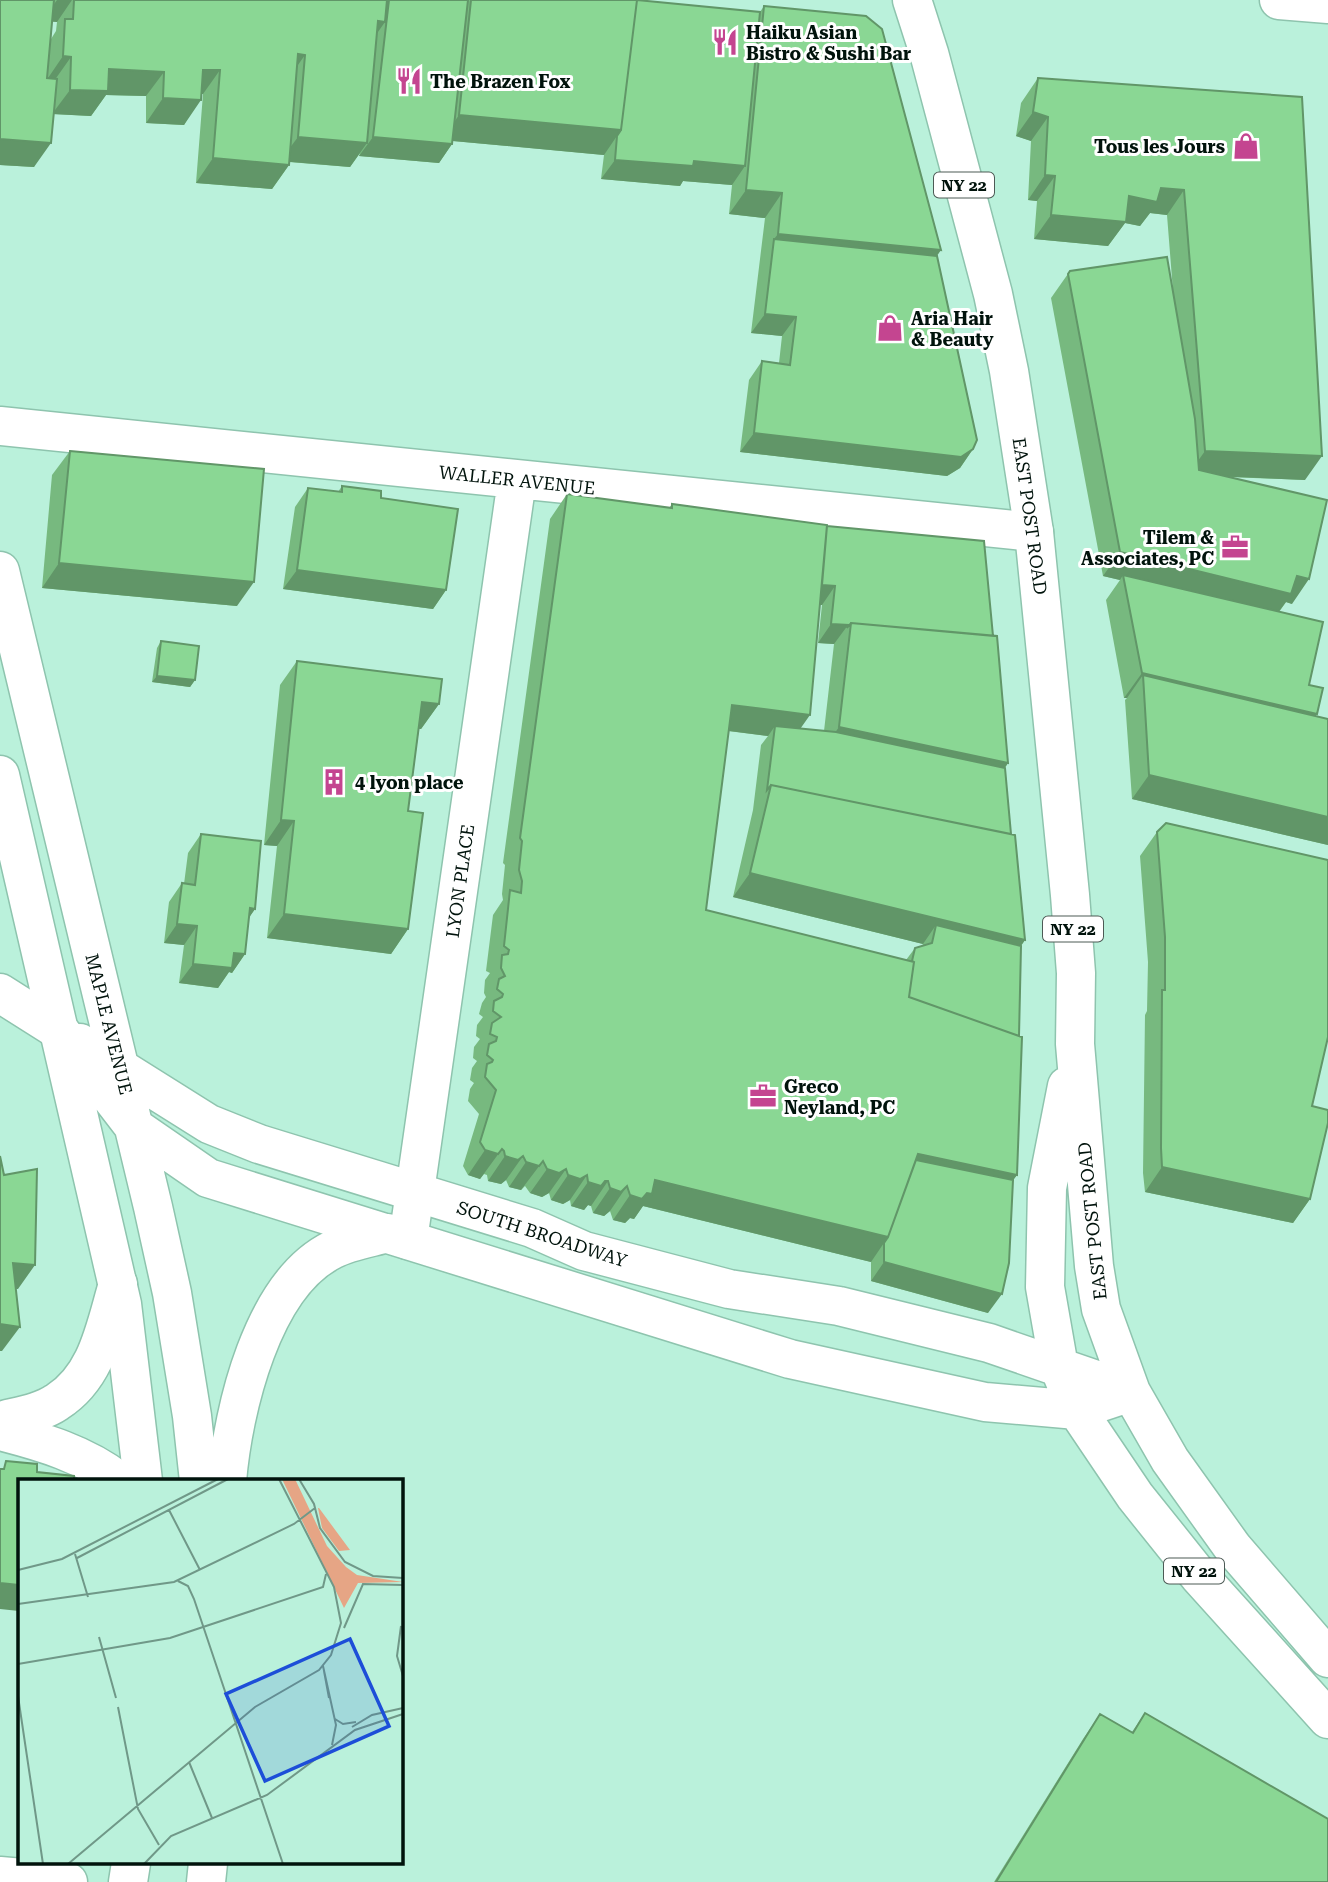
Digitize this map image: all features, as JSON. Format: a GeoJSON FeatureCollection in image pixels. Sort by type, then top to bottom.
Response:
{"type":"FeatureCollection","features":[{"type":"Feature","properties":{"kind":"main road","name":"EAST POST ROAD"},"geometry":{"type":"LineString","coordinates":[[912,0],[929,53],[993,294],[1009,371],[1034,532],[1070,895],[1076,973],[1075,1044],[1096,1277],[1101,1309],[1131,1392]]}},
{"type":"Feature","properties":{"kind":"main road"},"geometry":{"type":"LineString","coordinates":[[1279,0],[1328,4]]}},
{"type":"Feature","properties":{"kind":"main road","name":"WALLER AVENUE"},"geometry":{"type":"LineString","coordinates":[[0,426],[1034,532]]}},
{"type":"Feature","properties":{"kind":"main road","name":"LYON PLACE"},"geometry":{"type":"LineString","coordinates":[[398,1237],[415,1192],[517,481]]}},
{"type":"Feature","properties":{"kind":"main road","name":"MAPLE AVENUE"},"geometry":{"type":"LineString","coordinates":[[0,571],[172,1293],[192,1416],[199,1479]]}},
{"type":"Feature","properties":{"kind":"main road"},"geometry":{"type":"LineString","coordinates":[[0,775],[7,845],[60,1031],[118,1283],[143,1479]]}},
{"type":"Feature","properties":{"kind":"main road","name":"SOUTH BROADWAY"},"geometry":{"type":"LineString","coordinates":[[0,993],[209,1124],[259,1144],[532,1228],[583,1251],[729,1289],[839,1306],[989,1343],[1131,1392]]}},
{"type":"Feature","properties":{"kind":"main road","name":"SOUTH BROADWAY"},"geometry":{"type":"LineString","coordinates":[[60,1031],[134,1128],[208,1178],[790,1359],[985,1402],[1077,1410],[1131,1392]]}},
{"type":"Feature","properties":{"kind":"main road","name":"EAST POST ROAD"},"geometry":{"type":"LineString","coordinates":[[1075,1044],[1046,1188],[1045,1287],[1059,1367],[1077,1410]]}},
{"type":"Feature","properties":{"kind":"main road"},"geometry":{"type":"LineString","coordinates":[[227,1479],[236,1415],[255,1354],[272,1312],[295,1281],[333,1249],[398,1237]]}},
{"type":"Feature","properties":{"kind":"main road"},"geometry":{"type":"LineString","coordinates":[[0,1421],[56,1404],[72,1390],[97,1356],[118,1283]]}},
{"type":"Feature","properties":{"kind":"main road","name":"NY 22"},"geometry":{"type":"LineString","coordinates":[[1131,1392],[1170,1460],[1233,1548],[1328,1658]]}},
{"type":"Feature","properties":{"kind":"main road","name":"NY 22"},"geometry":{"type":"LineString","coordinates":[[1077,1410],[1174,1548],[1328,1719]]}},
{"type":"Feature","properties":{"kind":"main road"},"geometry":{"type":"LineString","coordinates":[[0,1431],[67,1450],[102,1468],[116,1479]]}},
{"type":"Feature","properties":{"kind":"main road"},"geometry":{"type":"LineString","coordinates":[[128,1882],[131,1864]]}},
{"type":"Feature","properties":{"kind":"main road"},"geometry":{"type":"LineString","coordinates":[[206,1882],[208,1864]]}},
{"type":"Feature","properties":{"kind":"main road"},"geometry":{"type":"LineString","coordinates":[[0,1876],[68,1882]]}},
{"type":"Feature","properties":{"kind":"building"},"geometry":{"type":"Polygon","coordinates":[[[0,0],[54,0],[47,78],[57,79],[51,143],[0,139],[0,0]]]}},
{"type":"Feature","properties":{"kind":"building"},"geometry":{"type":"Polygon","coordinates":[[[74,0],[387,0],[385,22],[378,21],[367,143],[298,137],[305,55],[298,54],[289,165],[213,158],[220,70],[203,70],[201,100],[163,98],[164,72],[109,69],[108,91],[70,90],[71,57],[63,56],[65,19],[73,19],[74,0]]]}},
{"type":"Feature","properties":{"kind":"building"},"geometry":{"type":"Polygon","coordinates":[[[389,0],[468,0],[452,144],[373,137],[389,0]]]}},
{"type":"Feature","properties":{"kind":"building"},"geometry":{"type":"Polygon","coordinates":[[[471,0],[637,0],[621,130],[459,115],[471,0]]]}},
{"type":"Feature","properties":{"kind":"building"},"geometry":{"type":"Polygon","coordinates":[[[637,0],[760,12],[745,166],[694,161],[693,166],[615,160],[637,0]]]}},
{"type":"Feature","properties":{"kind":"building"},"geometry":{"type":"Polygon","coordinates":[[[764,6],[866,16],[882,29],[941,250],[778,234],[782,193],[746,190],[764,6]]]}},
{"type":"Feature","properties":{"kind":"building"},"geometry":{"type":"Polygon","coordinates":[[[1038,78],[1302,97],[1322,456],[1205,451],[1184,190],[1161,188],[1157,202],[1129,196],[1126,222],[1051,215],[1055,176],[1045,175],[1048,117],[1033,112],[1038,78]]]}},
{"type":"Feature","properties":{"kind":"building"},"geometry":{"type":"Polygon","coordinates":[[[774,239],[937,256],[977,440],[973,449],[961,457],[754,433],[762,361],[790,365],[796,317],[765,314],[774,239]]]}},
{"type":"Feature","properties":{"kind":"building"},"geometry":{"type":"Polygon","coordinates":[[[1167,257],[1195,419],[1199,470],[1327,500],[1309,579],[1297,576],[1291,594],[1120,552],[1068,274],[1070,271],[1167,257]]]}},
{"type":"Feature","properties":{"kind":"building"},"geometry":{"type":"Polygon","coordinates":[[[70,451],[264,469],[254,582],[59,563],[70,451]]]}},
{"type":"Feature","properties":{"kind":"building"},"geometry":{"type":"Polygon","coordinates":[[[342,486],[381,491],[381,498],[458,509],[446,590],[297,570],[308,488],[342,492],[342,486]]]}},
{"type":"Feature","properties":{"kind":"building"},"geometry":{"type":"Polygon","coordinates":[[[567,494],[672,508],[672,504],[827,525],[810,715],[732,705],[706,910],[914,962],[909,997],[1022,1037],[1017,1175],[918,1154],[888,1237],[655,1180],[652,1194],[647,1193],[642,1199],[630,1195],[627,1186],[621,1192],[610,1188],[608,1181],[601,1186],[588,1182],[587,1175],[580,1179],[568,1175],[566,1169],[559,1173],[547,1169],[543,1161],[539,1166],[526,1162],[523,1156],[518,1160],[505,1156],[502,1149],[498,1154],[485,1150],[480,1142],[496,1090],[485,1077],[487,1064],[493,1060],[487,1055],[489,1044],[496,1041],[497,1037],[490,1034],[492,1023],[501,1017],[493,1011],[494,1001],[503,994],[497,989],[499,979],[505,976],[501,968],[502,955],[508,954],[509,950],[504,946],[510,890],[521,893],[520,838],[567,494]]]}},
{"type":"Feature","properties":{"kind":"building"},"geometry":{"type":"Polygon","coordinates":[[[827,526],[984,541],[993,636],[851,623],[847,628],[848,625],[831,624],[835,586],[822,585],[827,526]]]}},
{"type":"Feature","properties":{"kind":"building"},"geometry":{"type":"Polygon","coordinates":[[[1123,575],[1323,622],[1309,685],[1323,688],[1317,714],[1142,673],[1123,575]]]}},
{"type":"Feature","properties":{"kind":"building"},"geometry":{"type":"Polygon","coordinates":[[[851,623],[997,636],[1008,763],[839,727],[851,623]]]}},
{"type":"Feature","properties":{"kind":"building"},"geometry":{"type":"Polygon","coordinates":[[[161,641],[199,646],[195,680],[157,676],[161,641]]]}},
{"type":"Feature","properties":{"kind":"building","name":"4 lyon place"},"geometry":{"type":"Polygon","coordinates":[[[297,661],[442,679],[439,704],[422,702],[408,811],[423,813],[408,929],[284,914],[294,821],[281,820],[297,661]]]}},
{"type":"Feature","properties":{"kind":"building"},"geometry":{"type":"Polygon","coordinates":[[[1143,675],[1328,719],[1328,817],[1149,775],[1143,675]]]}},
{"type":"Feature","properties":{"kind":"building"},"geometry":{"type":"Polygon","coordinates":[[[775,726],[836,732],[1005,768],[1011,834],[771,785],[767,790],[775,726]]]}},
{"type":"Feature","properties":{"kind":"building"},"geometry":{"type":"Polygon","coordinates":[[[771,785],[1015,835],[1025,940],[750,873],[771,785]]]}},
{"type":"Feature","properties":{"kind":"building"},"geometry":{"type":"Polygon","coordinates":[[[1166,823],[1328,860],[1328,1037],[1312,1106],[1328,1110],[1328,1123],[1310,1199],[1162,1167],[1162,990],[1165,990],[1165,937],[1157,832],[1166,823]]]}},
{"type":"Feature","properties":{"kind":"building"},"geometry":{"type":"Polygon","coordinates":[[[201,834],[261,841],[255,909],[250,908],[245,954],[234,953],[232,968],[193,964],[197,926],[177,924],[182,883],[195,885],[201,834]]]}},
{"type":"Feature","properties":{"kind":"building"},"geometry":{"type":"Polygon","coordinates":[[[936,925],[1021,946],[1019,1036],[909,997],[915,948],[932,943],[936,925]]]}},
{"type":"Feature","properties":{"kind":"building"},"geometry":{"type":"Polygon","coordinates":[[[0,1156],[4,1175],[37,1169],[35,1265],[13,1263],[20,1327],[0,1324],[0,1156]]]}},
{"type":"Feature","properties":{"kind":"building"},"geometry":{"type":"Polygon","coordinates":[[[916,1160],[1013,1180],[1009,1263],[1002,1294],[884,1262],[884,1243],[916,1160]]]}},
{"type":"Feature","properties":{"kind":"building"},"geometry":{"type":"Polygon","coordinates":[[[6,1461],[37,1464],[37,1472],[74,1476],[74,1479],[18,1479],[18,1585],[0,1583],[0,1469],[4,1469],[6,1461]]]}},
{"type":"Feature","properties":{"kind":"building"},"geometry":{"type":"Polygon","coordinates":[[[1145,1713],[1328,1819],[1328,1882],[996,1882],[1100,1714],[1133,1733],[1145,1713]]]}},
{"type":"Feature","properties":{"kind":"place","name":"Haiku Asian Bistro & Sushi Bar"},"geometry":{"type":"Point","coordinates":[725,42]}},
{"type":"Feature","properties":{"kind":"place","name":"The Brazen Fox"},"geometry":{"type":"Point","coordinates":[409,81]}},
{"type":"Feature","properties":{"kind":"place","name":"Tous les Jours"},"geometry":{"type":"Point","coordinates":[1246,146]}},
{"type":"Feature","properties":{"kind":"place","name":"Aria Hair & Beauty"},"geometry":{"type":"Point","coordinates":[890,328]}},
{"type":"Feature","properties":{"kind":"place","name":"Tilem & Associates, PC"},"geometry":{"type":"Point","coordinates":[1235,547]}},
{"type":"Feature","properties":{"kind":"place","name":"4 lyon place"},"geometry":{"type":"Point","coordinates":[334,782]}},
{"type":"Feature","properties":{"kind":"place","name":"Greco Neyland, PC"},"geometry":{"type":"Point","coordinates":[763,1096]}}]}
